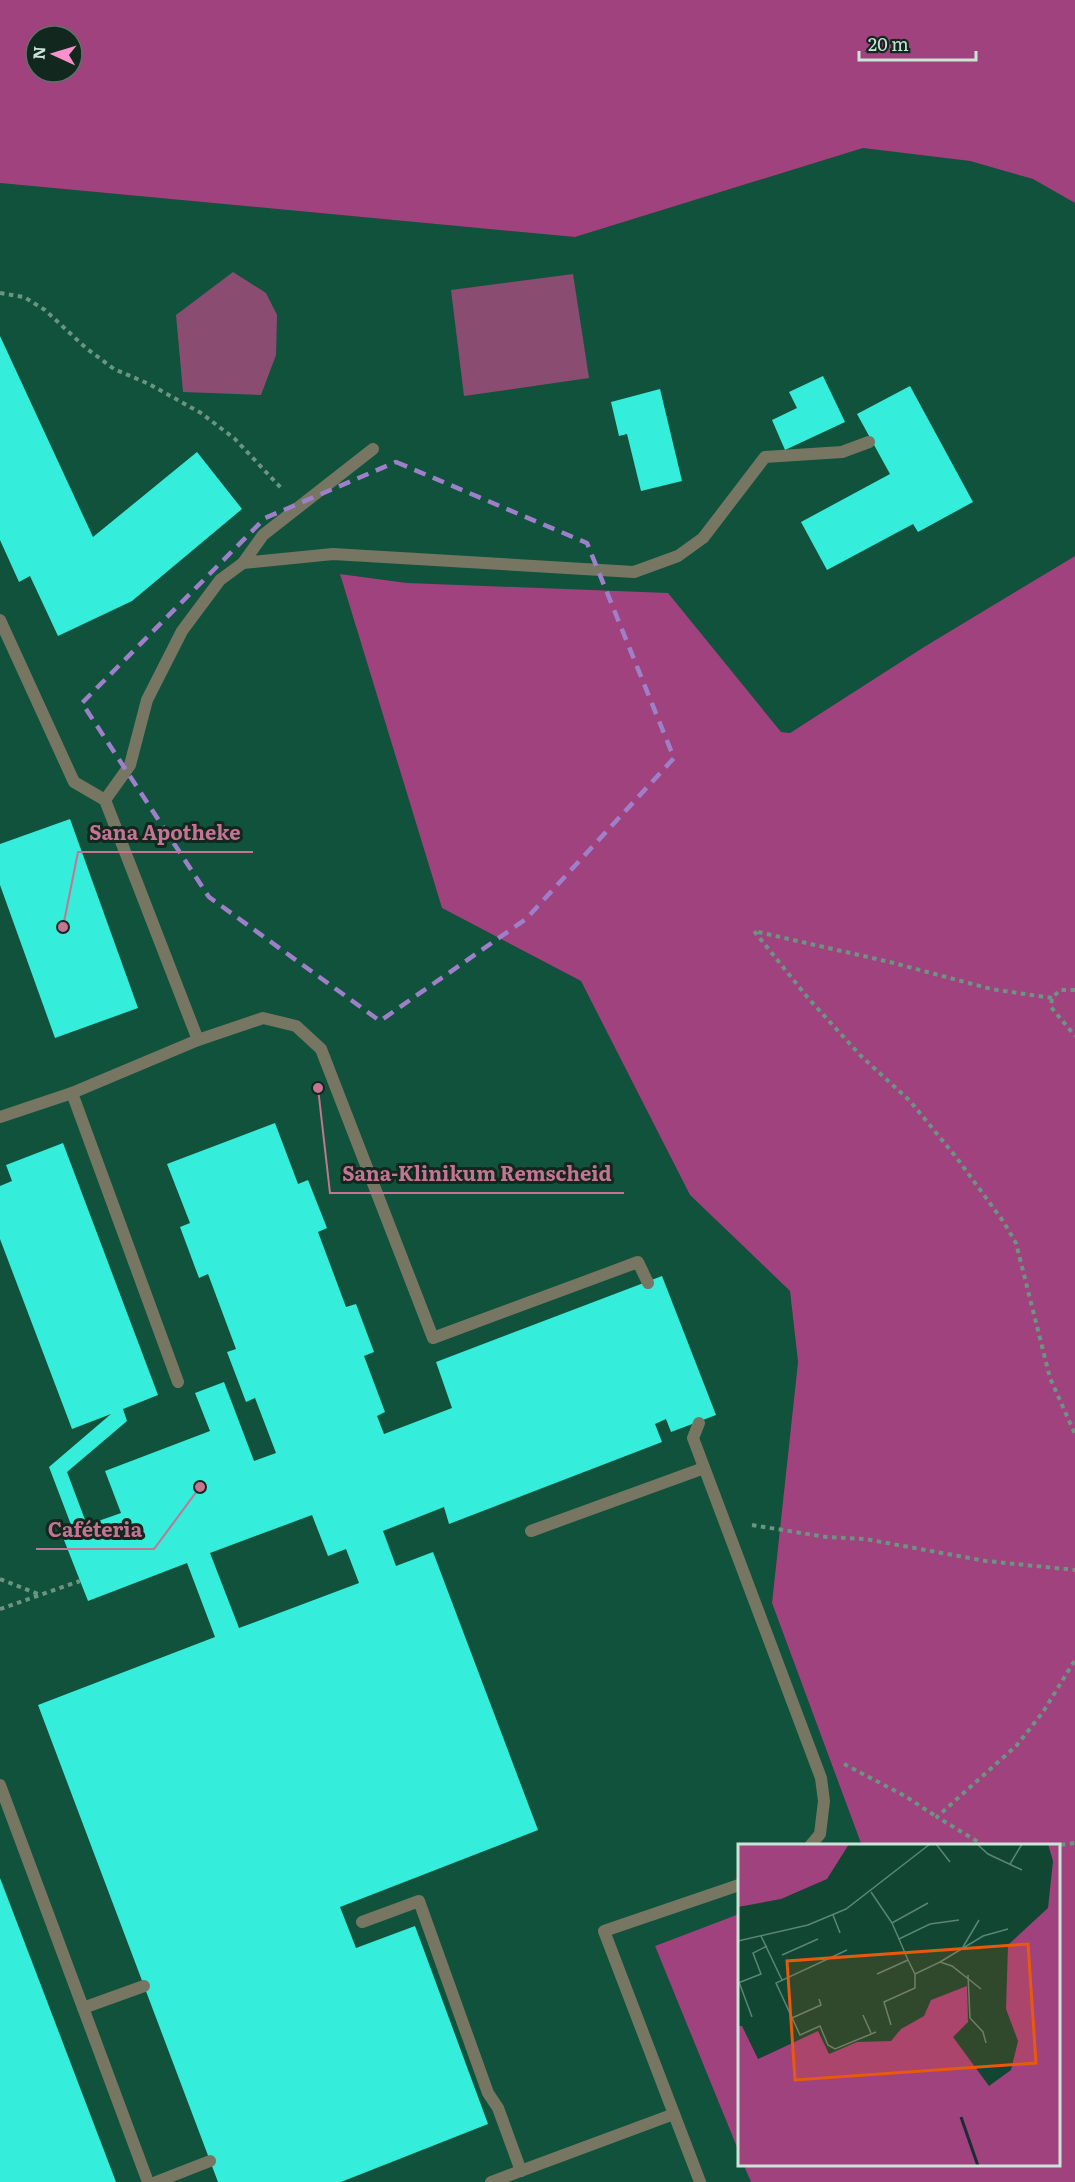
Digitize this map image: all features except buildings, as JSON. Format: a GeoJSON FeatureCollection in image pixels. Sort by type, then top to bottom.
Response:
{"type":"FeatureCollection","features":[{"type":"Feature","properties":{"kind":"lane"},"geometry":{"type":"LineString","coordinates":[[243,563],[333,554],[634,572],[678,556],[703,538],[765,457],[842,452],[869,442]]}},
{"type":"Feature","properties":{"kind":"lane"},"geometry":{"type":"LineString","coordinates":[[105,800],[130,765],[147,700],[182,631],[220,580],[243,563],[263,535],[373,449]]}},
{"type":"Feature","properties":{"kind":"lane"},"geometry":{"type":"LineString","coordinates":[[0,620],[74,782],[105,800],[198,1040]]}},
{"type":"Feature","properties":{"kind":"lane"},"geometry":{"type":"LineString","coordinates":[[0,1117],[72,1093],[198,1040],[263,1018],[296,1026],[321,1048],[433,1338],[638,1262],[648,1283]]}},
{"type":"Feature","properties":{"kind":"lane"},"geometry":{"type":"LineString","coordinates":[[72,1093],[178,1382]]}},
{"type":"Feature","properties":{"kind":"lane"},"geometry":{"type":"LineString","coordinates":[[699,1423],[693,1438],[821,1778],[824,1801],[820,1834],[812,1844]]}},
{"type":"Feature","properties":{"kind":"lane"},"geometry":{"type":"LineString","coordinates":[[531,1532],[704,1468]]}},
{"type":"Feature","properties":{"kind":"lane"},"geometry":{"type":"LineString","coordinates":[[0,1785],[148,2182]]}},
{"type":"Feature","properties":{"kind":"lane"},"geometry":{"type":"LineString","coordinates":[[700,2182],[604,1931],[738,1885]]}},
{"type":"Feature","properties":{"kind":"lane"},"geometry":{"type":"LineString","coordinates":[[362,1922],[419,1901],[488,2093],[498,2108],[521,2171]]}},
{"type":"Feature","properties":{"kind":"lane"},"geometry":{"type":"LineString","coordinates":[[83,2008],[144,1986]]}},
{"type":"Feature","properties":{"kind":"lane"},"geometry":{"type":"LineString","coordinates":[[491,2182],[674,2114]]}},
{"type":"Feature","properties":{"kind":"lane"},"geometry":{"type":"LineString","coordinates":[[156,2182],[210,2161]]}},
{"type":"Feature","properties":{"kind":"path"},"geometry":{"type":"LineString","coordinates":[[0,293],[24,297],[45,309],[86,348],[114,369],[149,384],[201,413],[235,439],[298,508]]}},
{"type":"Feature","properties":{"kind":"path"},"geometry":{"type":"LineString","coordinates":[[1052,998],[991,989],[890,962],[754,931],[808,998],[861,1056],[910,1101],[956,1157],[1003,1221],[1016,1243],[1050,1378],[1075,1434]]}},
{"type":"Feature","properties":{"kind":"path"},"geometry":{"type":"LineString","coordinates":[[1075,990],[1060,990],[1052,998],[1051,1007],[1075,1036]]}},
{"type":"Feature","properties":{"kind":"path"},"geometry":{"type":"LineString","coordinates":[[725,1523],[760,1525],[826,1537],[865,1539],[986,1561],[1075,1570]]}},
{"type":"Feature","properties":{"kind":"path"},"geometry":{"type":"LineString","coordinates":[[0,1579],[39,1594]]}},
{"type":"Feature","properties":{"kind":"path"},"geometry":{"type":"LineString","coordinates":[[0,1609],[80,1581]]}},
{"type":"Feature","properties":{"kind":"path"},"geometry":{"type":"LineString","coordinates":[[937,1817],[1017,1744],[1043,1712],[1075,1660]]}},
{"type":"Feature","properties":{"kind":"path"},"geometry":{"type":"LineString","coordinates":[[811,1752],[849,1766],[876,1780],[982,1844]]}},
{"type":"Feature","properties":{"kind":"path"},"geometry":{"type":"LineString","coordinates":[[1060,1845],[1075,1843]]}},
{"type":"Feature","properties":{"kind":"highlighted area"},"geometry":{"type":"Polygon","coordinates":[[[396,462],[587,543],[674,758],[526,919],[380,1021],[209,897],[82,703],[265,518],[396,462]]]}},
{"type":"Feature","properties":{"kind":"shaded area"},"geometry":{"type":"Polygon","coordinates":[[[0,0],[1075,0],[1075,203],[1033,179],[970,161],[863,148],[575,237],[0,183],[0,0]]]}},
{"type":"Feature","properties":{"kind":"shaded area"},"geometry":{"type":"Polygon","coordinates":[[[863,148],[970,161],[1033,179],[1075,203],[1075,556],[924,647],[790,733],[781,732],[407,583],[341,574],[442,908],[581,981],[690,1195],[790,1291],[798,1362],[772,1603],[861,1844],[738,1844],[738,1914],[655,1946],[738,2150],[738,2167],[744,2167],[751,2182],[0,2182],[0,183],[575,237],[863,148]]]}},
{"type":"Feature","properties":{"kind":"shaded area"},"geometry":{"type":"Polygon","coordinates":[[[233,272],[266,293],[277,315],[276,355],[261,395],[183,392],[176,315],[233,272]]]}},
{"type":"Feature","properties":{"kind":"shaded area"},"geometry":{"type":"Polygon","coordinates":[[[573,274],[589,378],[464,396],[451,290],[573,274]]]}},
{"type":"Feature","properties":{"kind":"shaded area"},"geometry":{"type":"Polygon","coordinates":[[[1075,556],[1075,2182],[751,2182],[744,2167],[1060,2167],[1060,1844],[861,1844],[772,1603],[798,1362],[790,1291],[690,1195],[581,981],[442,908],[340,574],[407,583],[668,593],[781,732],[790,733],[924,647],[1075,556]]]}},
{"type":"Feature","properties":{"kind":"shaded area"},"geometry":{"type":"Polygon","coordinates":[[[738,1914],[738,2150],[655,1946],[738,1914]]]}},
{"type":"Feature","properties":{"kind":"place","name":"Sana Apotheke"},"geometry":{"type":"Point","coordinates":[63,927]}},
{"type":"Feature","properties":{"kind":"place","name":"Sana-Klinikum Remscheid"},"geometry":{"type":"Point","coordinates":[318,1088]}},
{"type":"Feature","properties":{"kind":"place","name":"Caféteria"},"geometry":{"type":"Point","coordinates":[200,1487]}}]}
